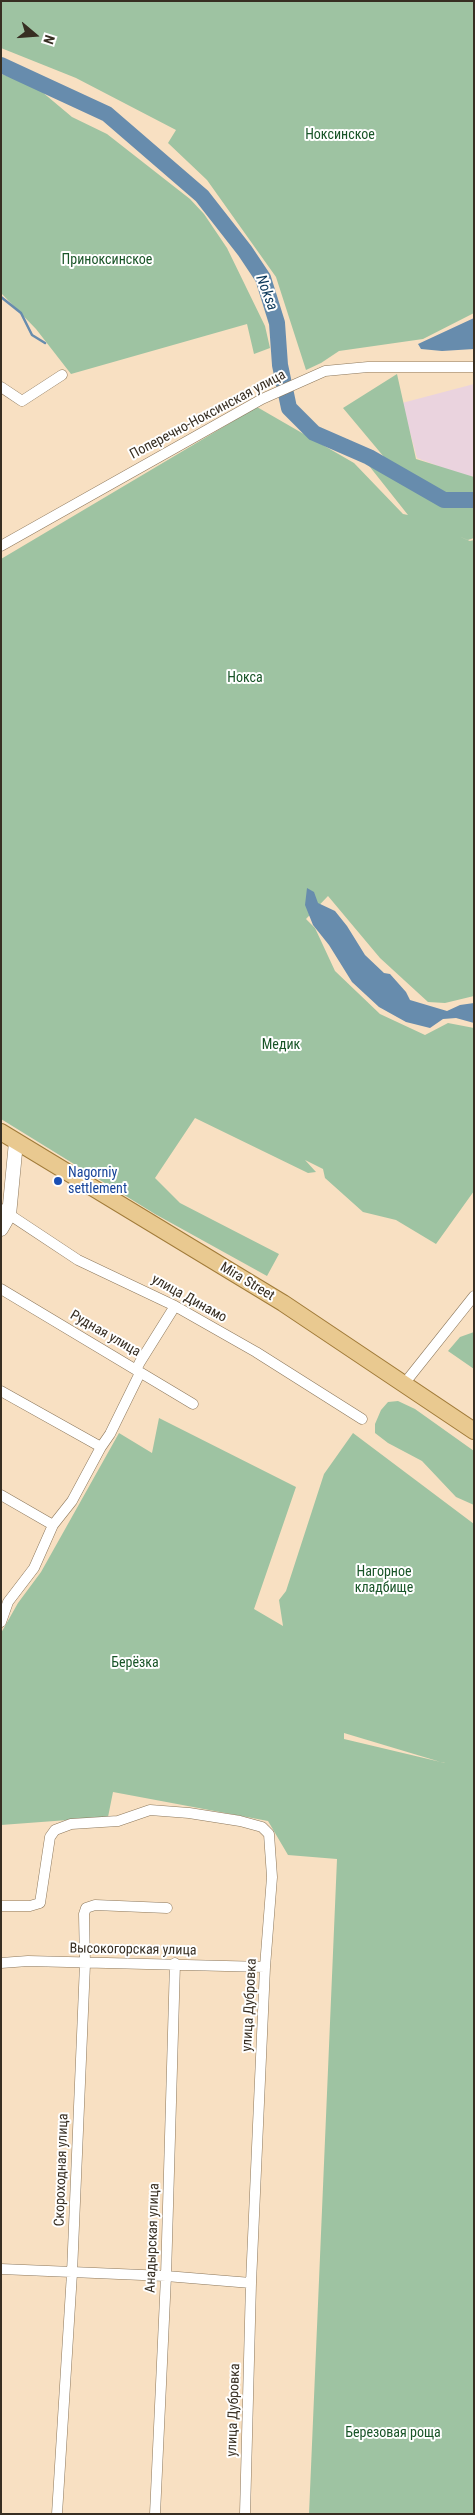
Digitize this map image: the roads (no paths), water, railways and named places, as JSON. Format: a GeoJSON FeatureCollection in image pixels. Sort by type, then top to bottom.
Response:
{"type":"FeatureCollection","features":[{"type":"Feature","properties":{"kind":"main road","name":"Mira Street"},"geometry":{"type":"LineString","coordinates":[[1,1132],[283,1303],[474,1431]]}},
{"type":"Feature","properties":{"kind":"street","name":"Поперечно-Ноксинская улица"},"geometry":{"type":"LineString","coordinates":[[1,546],[262,399],[325,371],[360,368],[474,367]]}},
{"type":"Feature","properties":{"kind":"street"},"geometry":{"type":"LineString","coordinates":[[1,387],[22,401],[62,376]]}},
{"type":"Feature","properties":{"kind":"street"},"geometry":{"type":"LineString","coordinates":[[1,1229],[16,1142]]}},
{"type":"Feature","properties":{"kind":"street","name":"улица Динамо"},"geometry":{"type":"LineString","coordinates":[[5,1212],[78,1260],[175,1306],[256,1352],[362,1420]]}},
{"type":"Feature","properties":{"kind":"street","name":"Рудная улица"},"geometry":{"type":"LineString","coordinates":[[1,1289],[137,1368],[194,1404]]}},
{"type":"Feature","properties":{"kind":"street"},"geometry":{"type":"LineString","coordinates":[[404,1384],[474,1296]]}},
{"type":"Feature","properties":{"kind":"street"},"geometry":{"type":"LineString","coordinates":[[1,1622],[5,1600],[34,1568],[53,1525],[72,1501],[101,1446],[110,1434],[140,1375],[137,1368],[175,1306]]}},
{"type":"Feature","properties":{"kind":"street"},"geometry":{"type":"LineString","coordinates":[[1,1390],[101,1446]]}},
{"type":"Feature","properties":{"kind":"street"},"geometry":{"type":"LineString","coordinates":[[1,1495],[53,1525]]}},
{"type":"Feature","properties":{"kind":"street","name":"улица Дубровка"},"geometry":{"type":"LineString","coordinates":[[1,1906],[30,1906],[40,1903],[50,1837],[56,1830],[71,1824],[118,1821],[150,1810],[189,1813],[240,1821],[262,1827],[269,1834],[272,1877],[265,1967],[251,2283],[245,2514]]}},
{"type":"Feature","properties":{"kind":"street","name":"Скороходная улица"},"geometry":{"type":"LineString","coordinates":[[57,2514],[72,2273],[86,1908],[96,1905],[167,1908]]}},
{"type":"Feature","properties":{"kind":"street","name":"Высокогорская улица"},"geometry":{"type":"LineString","coordinates":[[1,1963],[28,1960],[84,1964],[176,1963],[265,1967]]}},
{"type":"Feature","properties":{"kind":"street","name":"Анадырская улица"},"geometry":{"type":"LineString","coordinates":[[154,2514],[166,2276],[176,1963]]}},
{"type":"Feature","properties":{"kind":"street"},"geometry":{"type":"LineString","coordinates":[[1,2269],[166,2276],[251,2283]]}},
{"type":"Feature","properties":{"kind":"water"},"geometry":{"type":"Polygon","coordinates":[[[474,318],[474,349],[442,351],[421,349],[418,344],[474,318]]]}},
{"type":"Feature","properties":{"kind":"water"},"geometry":{"type":"Polygon","coordinates":[[[307,888],[314,892],[318,903],[335,911],[365,955],[384,973],[390,974],[406,992],[410,1000],[447,1011],[460,1005],[474,1003],[474,1023],[456,1018],[443,1019],[430,1028],[406,1022],[379,1007],[352,982],[329,945],[313,925],[305,905],[307,888]]]}},
{"type":"Feature","properties":{"kind":"waterway","name":"Noksa"},"geometry":{"type":"LineString","coordinates":[[1,65],[107,114],[202,196],[245,251],[263,278],[277,323],[280,365],[289,408],[314,433],[369,457],[444,500],[474,500]]}},
{"type":"Feature","properties":{"kind":"waterway"},"geometry":{"type":"LineString","coordinates":[[1,297],[21,313],[32,335],[45,343]]}},
{"type":"Feature","properties":{"kind":"place","name":"Nagorniy settlement"},"geometry":{"type":"Point","coordinates":[58,1181]}},
{"type":"Feature","properties":{"kind":"park label","name":"Ноксинское"},"geometry":{"type":"Point","coordinates":[340,135]}},
{"type":"Feature","properties":{"kind":"park label","name":"Приноксинское"},"geometry":{"type":"Point","coordinates":[107,260]}},
{"type":"Feature","properties":{"kind":"park label","name":"Нокса"},"geometry":{"type":"Point","coordinates":[245,678]}},
{"type":"Feature","properties":{"kind":"park label","name":"Медик"},"geometry":{"type":"Point","coordinates":[281,1045]}},
{"type":"Feature","properties":{"kind":"park label","name":"Нагорное кладбище"},"geometry":{"type":"Point","coordinates":[384,1580]}},
{"type":"Feature","properties":{"kind":"park label","name":"Берёзка"},"geometry":{"type":"Point","coordinates":[135,1663]}},
{"type":"Feature","properties":{"kind":"park label","name":"Березовая роща"},"geometry":{"type":"Point","coordinates":[393,2433]}}]}
